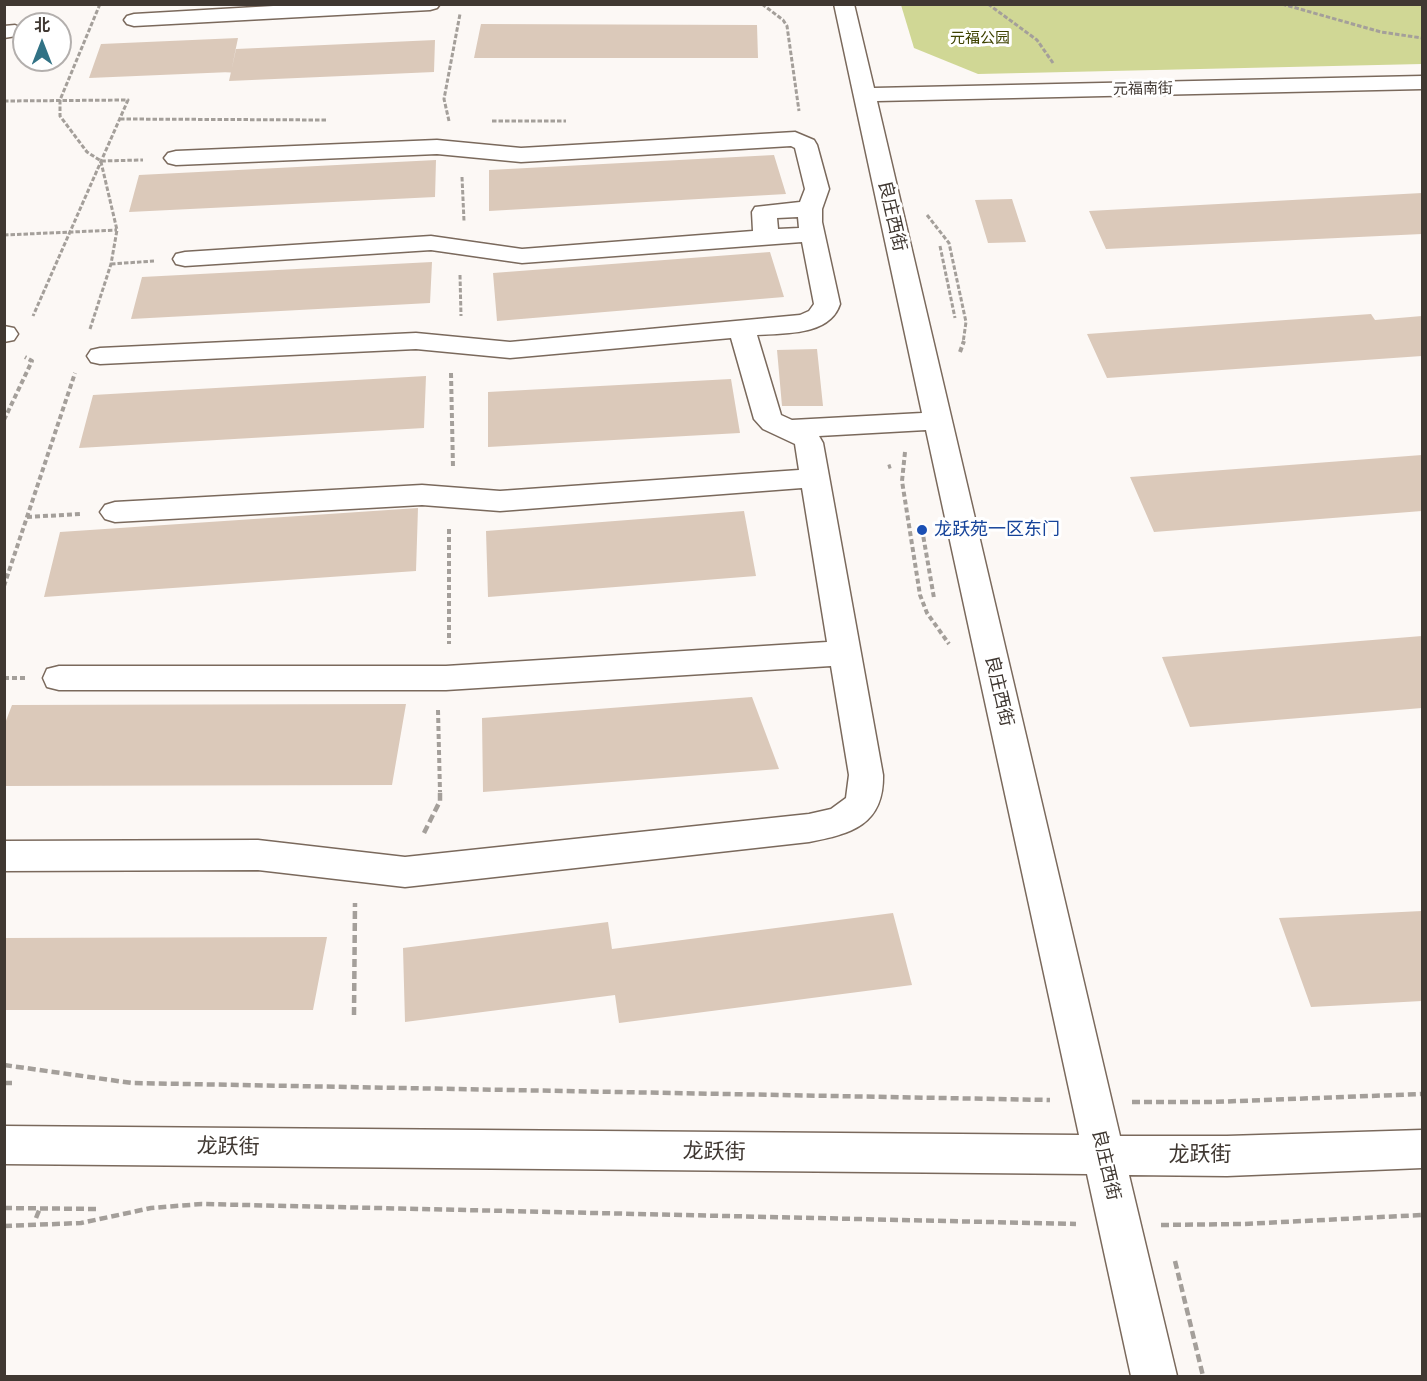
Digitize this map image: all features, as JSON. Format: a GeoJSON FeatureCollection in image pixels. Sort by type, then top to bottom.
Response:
{"type":"FeatureCollection","features":[{"type":"Feature","properties":{"kind":"street"},"geometry":{"type":"LineString","coordinates":[[134,21],[430,4]]}},
{"type":"Feature","properties":{"kind":"street","name":"良庄西街"},"geometry":{"type":"LineString","coordinates":[[844,4],[1154,1377]]}},
{"type":"Feature","properties":{"kind":"street","name":"元福南街"},"geometry":{"type":"LineString","coordinates":[[864,95],[1422,82]]}},
{"type":"Feature","properties":{"kind":"street"},"geometry":{"type":"LineString","coordinates":[[100,356],[394,341],[426,341],[510,350],[805,322],[813,320],[824,312],[827,297],[811,222],[817,189],[804,142],[790,139],[521,155],[459,148],[176,158]]}},
{"type":"Feature","properties":{"kind":"street"},"geometry":{"type":"LineString","coordinates":[[185,259],[431,243],[462,245],[497,254],[522,256],[766,237],[811,222]]}},
{"type":"Feature","properties":{"kind":"street"},"geometry":{"type":"LineString","coordinates":[[742,329],[765,414],[770,421],[799,436],[939,428]]}},
{"type":"Feature","properties":{"kind":"street"},"geometry":{"type":"LineString","coordinates":[[4,856],[258,855],[405,872],[809,828],[840,821],[852,815],[861,807],[867,786],[815,478],[799,436]]}},
{"type":"Feature","properties":{"kind":"street"},"geometry":{"type":"LineString","coordinates":[[115,512],[422,495],[500,501],[815,478]]}},
{"type":"Feature","properties":{"kind":"street"},"geometry":{"type":"LineString","coordinates":[[59,678],[446,678],[845,653]]}},
{"type":"Feature","properties":{"kind":"street","name":"龙跃街"},"geometry":{"type":"LineString","coordinates":[[4,1145],[1227,1156],[1422,1149]]}},
{"type":"Feature","properties":{"kind":"path"},"geometry":{"type":"LineString","coordinates":[[100,4],[60,100],[60,116],[87,152],[101,162],[176,158]]}},
{"type":"Feature","properties":{"kind":"path"},"geometry":{"type":"LineString","coordinates":[[423,870],[423,840],[440,801],[438,705],[449,663],[451,365],[462,326],[459,257],[465,231],[459,148],[444,106],[444,99],[460,21],[457,4]]}},
{"type":"Feature","properties":{"kind":"path"},"geometry":{"type":"LineString","coordinates":[[762,4],[783,20],[787,26],[804,142]]}},
{"type":"Feature","properties":{"kind":"path"},"geometry":{"type":"LineString","coordinates":[[988,4],[1037,40],[1055,68]]}},
{"type":"Feature","properties":{"kind":"path"},"geometry":{"type":"LineString","coordinates":[[1282,4],[1381,32],[1422,38]]}},
{"type":"Feature","properties":{"kind":"path"},"geometry":{"type":"LineString","coordinates":[[4,101],[128,100],[30,324]]}},
{"type":"Feature","properties":{"kind":"path"},"geometry":{"type":"LineString","coordinates":[[4,235],[117,230]]}},
{"type":"Feature","properties":{"kind":"path"},"geometry":{"type":"LineString","coordinates":[[940,246],[955,306],[955,318]]}},
{"type":"Feature","properties":{"kind":"path"},"geometry":{"type":"LineString","coordinates":[[111,264],[185,259]]}},
{"type":"Feature","properties":{"kind":"path"},"geometry":{"type":"LineString","coordinates":[[4,420],[32,361],[10,341]]}},
{"type":"Feature","properties":{"kind":"path"},"geometry":{"type":"LineString","coordinates":[[27,517],[115,512]]}},
{"type":"Feature","properties":{"kind":"path"},"geometry":{"type":"LineString","coordinates":[[921,518],[930,586],[934,598]]}},
{"type":"Feature","properties":{"kind":"path"},"geometry":{"type":"LineString","coordinates":[[354,1015],[355,867]]}},
{"type":"Feature","properties":{"kind":"path"},"geometry":{"type":"LineString","coordinates":[[4,1065],[25,1066],[92,1080],[132,1083],[1212,1102],[1422,1094]]}},
{"type":"Feature","properties":{"kind":"path"},"geometry":{"type":"LineString","coordinates":[[4,1083],[13,1083]]}},
{"type":"Feature","properties":{"kind":"path"},"geometry":{"type":"LineString","coordinates":[[4,1226],[81,1223],[152,1208],[201,1204],[1119,1225],[1244,1224],[1422,1215]]}},
{"type":"Feature","properties":{"kind":"path"},"geometry":{"type":"LineString","coordinates":[[4,1208],[98,1209]]}},
{"type":"Feature","properties":{"kind":"path"},"geometry":{"type":"LineString","coordinates":[[36,1218],[40,1208]]}},
{"type":"Feature","properties":{"kind":"green space","name":"元福公园"},"geometry":{"type":"Polygon","coordinates":[[[901,5],[1422,5],[1422,64],[978,74],[914,48],[901,5]]]}},
{"type":"Feature","properties":{"kind":"building"},"geometry":{"type":"Polygon","coordinates":[[[481,24],[757,25],[758,58],[474,58],[481,24]]]}},
{"type":"Feature","properties":{"kind":"building"},"geometry":{"type":"Polygon","coordinates":[[[238,38],[231,72],[89,78],[101,44],[238,38]]]}},
{"type":"Feature","properties":{"kind":"building"},"geometry":{"type":"Polygon","coordinates":[[[435,40],[434,72],[229,81],[236,49],[435,40]]]}},
{"type":"Feature","properties":{"kind":"building"},"geometry":{"type":"Polygon","coordinates":[[[774,155],[786,194],[489,211],[489,170],[774,155]]]}},
{"type":"Feature","properties":{"kind":"building"},"geometry":{"type":"Polygon","coordinates":[[[436,160],[435,197],[129,212],[139,175],[436,160]]]}},
{"type":"Feature","properties":{"kind":"building"},"geometry":{"type":"Polygon","coordinates":[[[1422,193],[1422,234],[1106,249],[1089,211],[1422,193]]]}},
{"type":"Feature","properties":{"kind":"building"},"geometry":{"type":"Polygon","coordinates":[[[1012,199],[1026,242],[988,243],[975,200],[1012,199]]]}},
{"type":"Feature","properties":{"kind":"building"},"geometry":{"type":"Polygon","coordinates":[[[770,252],[784,297],[497,321],[493,273],[770,252]]]}},
{"type":"Feature","properties":{"kind":"building"},"geometry":{"type":"Polygon","coordinates":[[[432,262],[430,303],[131,319],[142,277],[432,262]]]}},
{"type":"Feature","properties":{"kind":"building"},"geometry":{"type":"Polygon","coordinates":[[[1371,314],[1375,320],[1422,316],[1422,356],[1107,378],[1087,334],[1371,314]]]}},
{"type":"Feature","properties":{"kind":"building"},"geometry":{"type":"Polygon","coordinates":[[[817,349],[823,406],[782,406],[777,350],[817,349]]]}},
{"type":"Feature","properties":{"kind":"building"},"geometry":{"type":"Polygon","coordinates":[[[426,376],[424,428],[79,448],[93,395],[426,376]]]}},
{"type":"Feature","properties":{"kind":"building"},"geometry":{"type":"Polygon","coordinates":[[[731,379],[740,433],[488,447],[488,392],[731,379]]]}},
{"type":"Feature","properties":{"kind":"building"},"geometry":{"type":"Polygon","coordinates":[[[1422,455],[1422,511],[1154,532],[1130,477],[1422,455]]]}},
{"type":"Feature","properties":{"kind":"building"},"geometry":{"type":"Polygon","coordinates":[[[418,508],[416,571],[44,597],[60,532],[418,508]]]}},
{"type":"Feature","properties":{"kind":"building"},"geometry":{"type":"Polygon","coordinates":[[[744,511],[756,576],[488,597],[486,531],[744,511]]]}},
{"type":"Feature","properties":{"kind":"building"},"geometry":{"type":"Polygon","coordinates":[[[1422,636],[1422,708],[1190,727],[1162,657],[1422,636]]]}},
{"type":"Feature","properties":{"kind":"building"},"geometry":{"type":"Polygon","coordinates":[[[752,697],[779,769],[483,792],[482,718],[752,697]]]}},
{"type":"Feature","properties":{"kind":"building"},"geometry":{"type":"Polygon","coordinates":[[[406,704],[392,785],[4,786],[4,726],[12,705],[406,704]]]}},
{"type":"Feature","properties":{"kind":"building"},"geometry":{"type":"Polygon","coordinates":[[[1422,911],[1422,1001],[1311,1007],[1279,918],[1422,911]]]}},
{"type":"Feature","properties":{"kind":"building"},"geometry":{"type":"Polygon","coordinates":[[[893,913],[912,985],[619,1023],[615,995],[405,1022],[403,948],[608,922],[612,949],[893,913]]]}},
{"type":"Feature","properties":{"kind":"building"},"geometry":{"type":"Polygon","coordinates":[[[327,937],[313,1010],[4,1010],[4,938],[327,937]]]}},
{"type":"Feature","properties":{"kind":"place","name":"龙跃苑一区东门"},"geometry":{"type":"Point","coordinates":[922,530]}}]}
